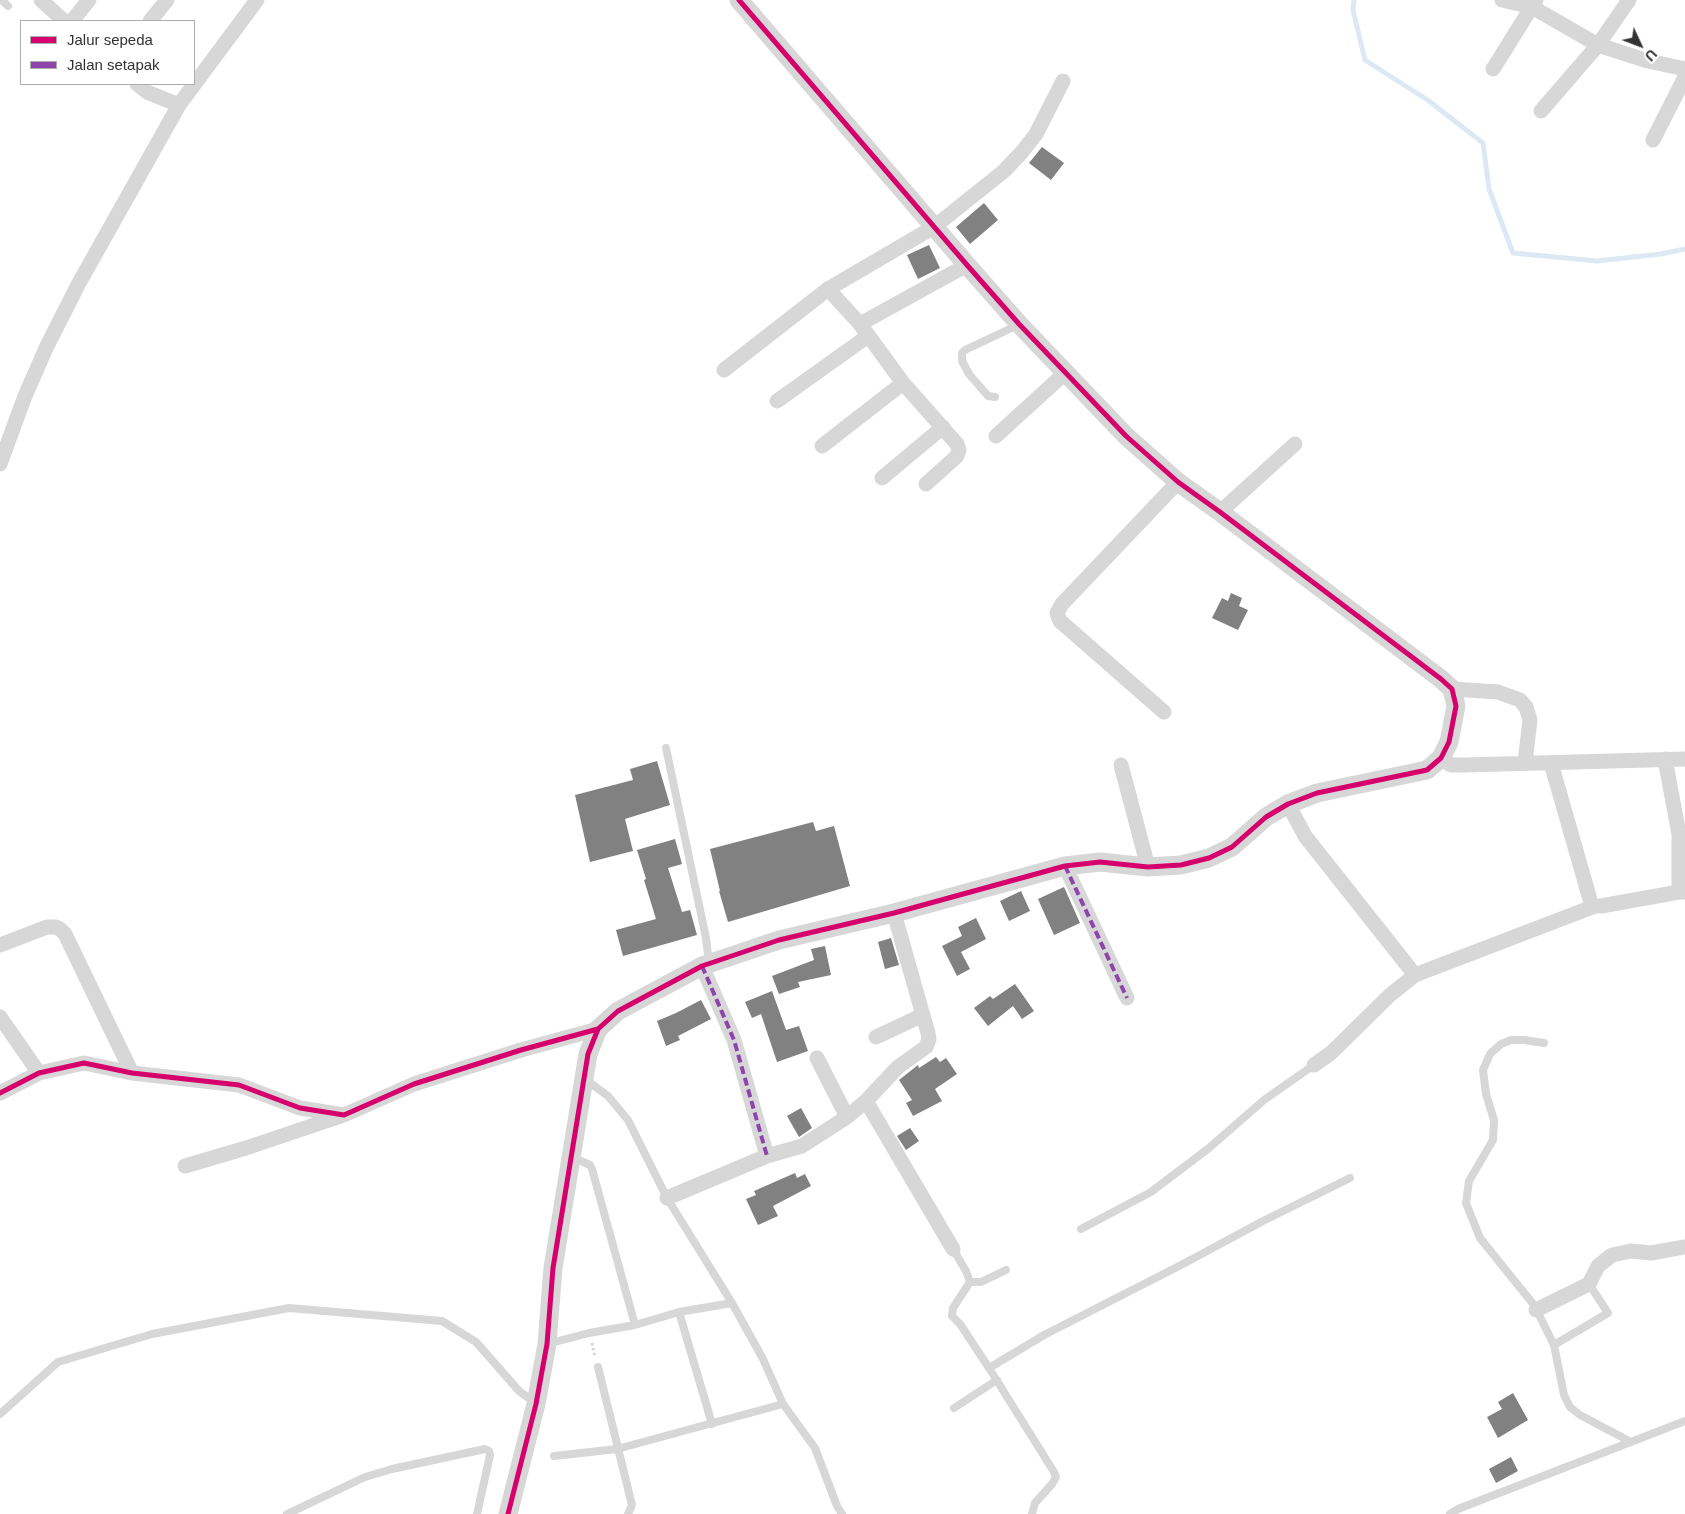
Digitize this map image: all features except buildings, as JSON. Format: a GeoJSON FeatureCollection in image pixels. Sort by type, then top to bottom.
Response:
{"type":"FeatureCollection","features":[{"type":"Feature","properties":{"kind":"street"},"geometry":{"type":"LineString","coordinates":[[41,0],[63,20]]}},
{"type":"Feature","properties":{"kind":"street"},"geometry":{"type":"LineString","coordinates":[[73,20],[89,0]]}},
{"type":"Feature","properties":{"kind":"street"},"geometry":{"type":"LineString","coordinates":[[151,20],[166,0]]}},
{"type":"Feature","properties":{"kind":"street"},"geometry":{"type":"LineString","coordinates":[[195,83],[257,0]]}},
{"type":"Feature","properties":{"kind":"street"},"geometry":{"type":"LineString","coordinates":[[739,0],[934,228],[1019,324],[1126,436],[1178,482],[1452,689],[1498,692],[1520,700],[1526,707],[1530,720],[1526,762]]}},
{"type":"Feature","properties":{"kind":"street"},"geometry":{"type":"LineString","coordinates":[[1502,0],[1534,3],[1598,45],[1648,61],[1685,69]]}},
{"type":"Feature","properties":{"kind":"street"},"geometry":{"type":"LineString","coordinates":[[1540,111],[1598,45],[1629,0]]}},
{"type":"Feature","properties":{"kind":"street"},"geometry":{"type":"LineString","coordinates":[[1493,69],[1534,3]]}},
{"type":"Feature","properties":{"kind":"street"},"geometry":{"type":"LineString","coordinates":[[1653,140],[1685,77]]}},
{"type":"Feature","properties":{"kind":"street"},"geometry":{"type":"LineString","coordinates":[[724,370],[828,289],[934,228],[1004,171],[1036,134],[1063,81]]}},
{"type":"Feature","properties":{"kind":"street"},"geometry":{"type":"LineString","coordinates":[[138,85],[147,92],[179,105]]}},
{"type":"Feature","properties":{"kind":"street"},"geometry":{"type":"LineString","coordinates":[[0,464],[24,396],[79,283],[179,105],[194,85]]}},
{"type":"Feature","properties":{"kind":"street"},"geometry":{"type":"LineString","coordinates":[[777,401],[864,330],[967,265]]}},
{"type":"Feature","properties":{"kind":"street"},"geometry":{"type":"LineString","coordinates":[[828,289],[864,330],[902,383],[957,444],[959,450],[957,456],[926,484]]}},
{"type":"Feature","properties":{"kind":"street"},"geometry":{"type":"LineString","coordinates":[[996,436],[1066,373]]}},
{"type":"Feature","properties":{"kind":"street"},"geometry":{"type":"LineString","coordinates":[[822,446],[902,383]]}},
{"type":"Feature","properties":{"kind":"street"},"geometry":{"type":"LineString","coordinates":[[882,478],[943,427]]}},
{"type":"Feature","properties":{"kind":"street"},"geometry":{"type":"LineString","coordinates":[[1220,512],[1295,444]]}},
{"type":"Feature","properties":{"kind":"street"},"geometry":{"type":"LineString","coordinates":[[1164,712],[1060,621],[1057,613],[1062,604],[1178,482]]}},
{"type":"Feature","properties":{"kind":"street"},"geometry":{"type":"LineString","coordinates":[[508,1514],[536,1404],[547,1344],[553,1268],[588,1054],[598,1029],[618,1011],[706,964],[779,940],[894,914],[1065,866],[1100,862],[1148,867],[1181,865],[1208,858],[1232,847],[1266,817],[1288,804],[1317,793],[1427,770],[1441,758],[1449,742],[1456,706],[1452,689]]}},
{"type":"Feature","properties":{"kind":"street"},"geometry":{"type":"LineString","coordinates":[[1441,758],[1451,765],[1685,759]]}},
{"type":"Feature","properties":{"kind":"street"},"geometry":{"type":"LineString","coordinates":[[1314,1065],[1331,1053],[1390,995],[1415,975],[1595,906],[1682,892],[1679,834],[1665,759]]}},
{"type":"Feature","properties":{"kind":"street"},"geometry":{"type":"LineString","coordinates":[[1551,763],[1591,903],[1595,906]]}},
{"type":"Feature","properties":{"kind":"street"},"geometry":{"type":"LineString","coordinates":[[1120,765],[1148,867]]}},
{"type":"Feature","properties":{"kind":"street"},"geometry":{"type":"LineString","coordinates":[[1288,804],[1305,836],[1415,975]]}},
{"type":"Feature","properties":{"kind":"street"},"geometry":{"type":"LineString","coordinates":[[1065,866],[1127,998]]}},
{"type":"Feature","properties":{"kind":"street"},"geometry":{"type":"LineString","coordinates":[[667,1198],[767,1156],[802,1146],[847,1117],[866,1102],[898,1067],[926,1047],[928,1039],[923,1015],[894,914]]}},
{"type":"Feature","properties":{"kind":"street"},"geometry":{"type":"LineString","coordinates":[[0,945],[47,927],[60,929],[65,934],[132,1073]]}},
{"type":"Feature","properties":{"kind":"street"},"geometry":{"type":"LineString","coordinates":[[706,964],[734,1040],[767,1156]]}},
{"type":"Feature","properties":{"kind":"street"},"geometry":{"type":"LineString","coordinates":[[876,1037],[923,1015]]}},
{"type":"Feature","properties":{"kind":"street"},"geometry":{"type":"LineString","coordinates":[[0,1017],[39,1073]]}},
{"type":"Feature","properties":{"kind":"street"},"geometry":{"type":"LineString","coordinates":[[185,1166],[344,1115],[414,1084],[521,1050],[598,1029]]}},
{"type":"Feature","properties":{"kind":"street"},"geometry":{"type":"LineString","coordinates":[[817,1058],[847,1117]]}},
{"type":"Feature","properties":{"kind":"street"},"geometry":{"type":"LineString","coordinates":[[0,1093],[39,1073],[84,1063],[132,1073],[239,1085],[300,1108],[344,1115]]}},
{"type":"Feature","properties":{"kind":"street"},"geometry":{"type":"LineString","coordinates":[[866,1102],[953,1249]]}},
{"type":"Feature","properties":{"kind":"street"},"geometry":{"type":"LineString","coordinates":[[1536,1310],[1589,1284],[1598,1266],[1612,1255],[1631,1251],[1651,1253],[1685,1247]]}},
{"type":"Feature","properties":{"kind":"lane"},"geometry":{"type":"LineString","coordinates":[[2,0],[8,6]]}},
{"type":"Feature","properties":{"kind":"lane"},"geometry":{"type":"LineString","coordinates":[[995,397],[988,396],[969,374],[962,361],[962,353],[1019,324]]}},
{"type":"Feature","properties":{"kind":"lane"},"geometry":{"type":"LineString","coordinates":[[666,748],[706,938],[706,964]]}},
{"type":"Feature","properties":{"kind":"lane"},"geometry":{"type":"LineString","coordinates":[[1544,1043],[1511,1040],[1501,1044],[1490,1054],[1483,1070],[1486,1094],[1494,1120],[1492,1140],[1469,1181],[1466,1203],[1480,1238],[1536,1310],[1554,1345],[1564,1394],[1570,1407],[1580,1415],[1632,1442]]}},
{"type":"Feature","properties":{"kind":"lane"},"geometry":{"type":"LineString","coordinates":[[1081,1229],[1151,1192],[1209,1148],[1264,1100],[1314,1065]]}},
{"type":"Feature","properties":{"kind":"lane"},"geometry":{"type":"LineString","coordinates":[[584,1078],[608,1096],[628,1120],[667,1198],[732,1303],[763,1359],[783,1404],[814,1448],[842,1514]]}},
{"type":"Feature","properties":{"kind":"lane"},"geometry":{"type":"LineString","coordinates":[[572,1157],[590,1165],[592,1169],[635,1325]]}},
{"type":"Feature","properties":{"kind":"lane"},"geometry":{"type":"LineString","coordinates":[[989,1368],[1044,1335],[1262,1221],[1350,1178]]}},
{"type":"Feature","properties":{"kind":"lane"},"geometry":{"type":"LineString","coordinates":[[953,1249],[970,1282]]}},
{"type":"Feature","properties":{"kind":"lane"},"geometry":{"type":"LineString","coordinates":[[970,1282],[981,1282],[1006,1270]]}},
{"type":"Feature","properties":{"kind":"lane"},"geometry":{"type":"LineString","coordinates":[[970,1282],[953,1308],[952,1316],[960,1324],[997,1380],[1056,1478],[1035,1503],[1032,1514]]}},
{"type":"Feature","properties":{"kind":"lane"},"geometry":{"type":"LineString","coordinates":[[1554,1345],[1608,1314],[1589,1284]]}},
{"type":"Feature","properties":{"kind":"lane"},"geometry":{"type":"LineString","coordinates":[[547,1344],[589,1333],[635,1325],[679,1312],[732,1303]]}},
{"type":"Feature","properties":{"kind":"lane"},"geometry":{"type":"LineString","coordinates":[[0,1414],[58,1362],[152,1334],[289,1308],[442,1321],[476,1342],[520,1391],[536,1404]]}},
{"type":"Feature","properties":{"kind":"lane"},"geometry":{"type":"LineString","coordinates":[[679,1312],[712,1424]]}},
{"type":"Feature","properties":{"kind":"lane"},"geometry":{"type":"LineString","coordinates":[[598,1367],[632,1505],[628,1514]]}},
{"type":"Feature","properties":{"kind":"lane"},"geometry":{"type":"LineString","coordinates":[[954,1408],[997,1380]]}},
{"type":"Feature","properties":{"kind":"lane"},"geometry":{"type":"LineString","coordinates":[[554,1456],[617,1449],[783,1404]]}},
{"type":"Feature","properties":{"kind":"lane"},"geometry":{"type":"LineString","coordinates":[[1450,1514],[1458,1509],[1685,1422]]}},
{"type":"Feature","properties":{"kind":"lane"},"geometry":{"type":"LineString","coordinates":[[287,1514],[365,1477],[392,1469],[485,1449],[490,1455],[477,1514]]}},
{"type":"Feature","properties":{"kind":"path"},"geometry":{"type":"LineString","coordinates":[[589,1333],[598,1367]]}},
{"type":"Feature","properties":{"kind":"waterway"},"geometry":{"type":"LineString","coordinates":[[1354,0],[1353,10],[1365,60],[1429,101],[1483,143],[1489,189],[1513,253],[1597,261],[1661,254],[1685,249]]}},
{"type":"Feature","properties":{"kind":"marked path"},"geometry":{"type":"LineString","coordinates":[[1065,866],[1127,998]]}},
{"type":"Feature","properties":{"kind":"marked path"},"geometry":{"type":"LineString","coordinates":[[702,966],[734,1040],[767,1156]]}},
{"type":"Feature","properties":{"kind":"cycle path"},"geometry":{"type":"LineString","coordinates":[[508,1514],[536,1404],[547,1344],[553,1268],[588,1054],[598,1029],[618,1011],[702,966],[779,940],[894,913],[1065,866],[1100,862],[1148,867],[1181,865],[1209,858],[1232,847],[1266,817],[1288,804],[1317,793],[1427,770],[1441,758],[1449,742],[1456,706],[1452,689],[1441,679],[1178,482],[1126,436],[1019,324],[739,0]]}},
{"type":"Feature","properties":{"kind":"cycle path"},"geometry":{"type":"LineString","coordinates":[[0,1093],[39,1073],[84,1063],[132,1073],[239,1085],[300,1108],[344,1115],[414,1084],[521,1050],[598,1029]]}}]}
